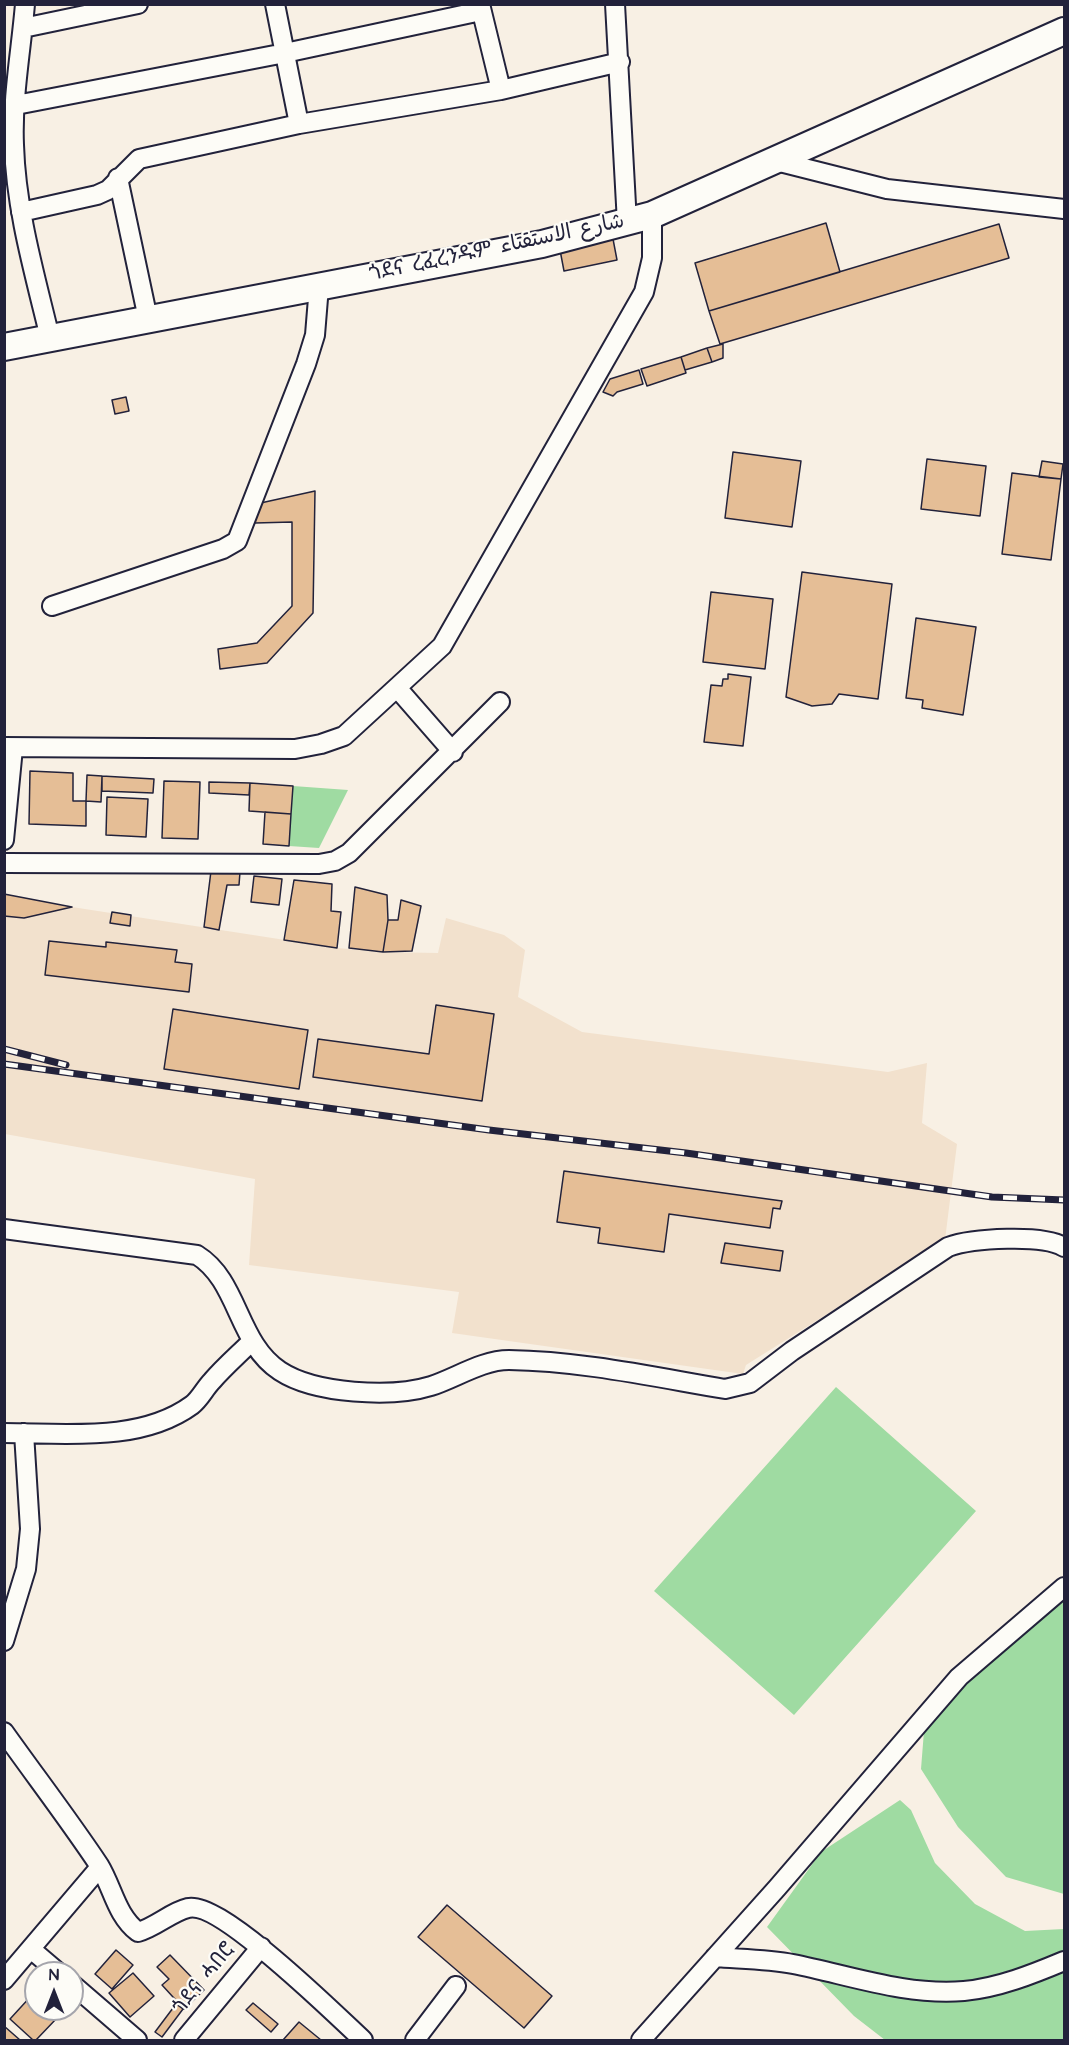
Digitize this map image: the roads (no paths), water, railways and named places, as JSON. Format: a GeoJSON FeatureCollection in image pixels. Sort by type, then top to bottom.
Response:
{"type":"FeatureCollection","features":[{"type":"Feature","properties":{"kind":"highway","name":"ጎደና ረፈረንዱም شارع الاستقتاء"},"geometry":{"type":"LineString","coordinates":[[4,347],[542,244],[627,223],[652,215],[776,161],[1065,31]]}},
{"type":"Feature","properties":{"kind":"street"},"geometry":{"type":"LineString","coordinates":[[25,4],[23,28],[11,65],[16,105],[9,145],[15,204],[50,338]]}},
{"type":"Feature","properties":{"kind":"street"},"geometry":{"type":"LineString","coordinates":[[23,28],[138,4]]}},
{"type":"Feature","properties":{"kind":"street"},"geometry":{"type":"LineString","coordinates":[[275,4],[299,124]]}},
{"type":"Feature","properties":{"kind":"street"},"geometry":{"type":"LineString","coordinates":[[615,4],[620,62],[627,223]]}},
{"type":"Feature","properties":{"kind":"street"},"geometry":{"type":"LineString","coordinates":[[16,105],[285,53],[481,8],[501,90]]}},
{"type":"Feature","properties":{"kind":"street"},"geometry":{"type":"LineString","coordinates":[[15,204],[97,195],[108,190],[139,159],[299,124],[501,90],[620,62]]}},
{"type":"Feature","properties":{"kind":"street"},"geometry":{"type":"LineString","coordinates":[[776,161],[887,189],[1065,209]]}},
{"type":"Feature","properties":{"kind":"street"},"geometry":{"type":"LineString","coordinates":[[118,178],[148,319]]}},
{"type":"Feature","properties":{"kind":"street"},"geometry":{"type":"LineString","coordinates":[[4,840],[9,747],[296,749],[344,736],[398,689],[442,646],[644,292],[652,258],[652,215]]}},
{"type":"Feature","properties":{"kind":"street"},"geometry":{"type":"LineString","coordinates":[[52,606],[223,549],[237,541],[306,364],[315,335],[320,286]]}},
{"type":"Feature","properties":{"kind":"street"},"geometry":{"type":"LineString","coordinates":[[398,689],[453,752]]}},
{"type":"Feature","properties":{"kind":"street"},"geometry":{"type":"LineString","coordinates":[[4,863],[224,866],[319,864],[335,861],[349,853],[453,752],[500,702]]}},
{"type":"Feature","properties":{"kind":"street"},"geometry":{"type":"LineString","coordinates":[[4,1229],[196,1256],[209,1263],[217,1274],[251,1342],[280,1371],[313,1384],[351,1392],[429,1387],[491,1363],[506,1360],[576,1365],[725,1389],[750,1383],[792,1351],[948,1247],[974,1241],[1045,1240],[1065,1247]]}},
{"type":"Feature","properties":{"kind":"street"},"geometry":{"type":"LineString","coordinates":[[4,1432],[134,1429],[162,1421],[193,1405],[212,1381],[251,1342]]}},
{"type":"Feature","properties":{"kind":"street"},"geometry":{"type":"LineString","coordinates":[[4,1641],[26,1569],[30,1529],[24,1433]]}},
{"type":"Feature","properties":{"kind":"street"},"geometry":{"type":"LineString","coordinates":[[641,2040],[959,1677],[1065,1587]]}},
{"type":"Feature","properties":{"kind":"street"},"geometry":{"type":"LineString","coordinates":[[4,1732],[100,1868],[122,1916],[138,1932],[188,1908],[198,1908],[261,1947],[363,2040]]}},
{"type":"Feature","properties":{"kind":"street"},"geometry":{"type":"LineString","coordinates":[[4,1980],[100,1868]]}},
{"type":"Feature","properties":{"kind":"street","name":"ጎደና ሓበሮ"},"geometry":{"type":"LineString","coordinates":[[184,2040],[261,1947]]}},
{"type":"Feature","properties":{"kind":"street"},"geometry":{"type":"LineString","coordinates":[[32,1950],[45,1961]]}},
{"type":"Feature","properties":{"kind":"street"},"geometry":{"type":"LineString","coordinates":[[716,1957],[790,1964],[890,1986],[928,1991],[964,1991],[1000,1984],[1065,1961]]}},
{"type":"Feature","properties":{"kind":"street"},"geometry":{"type":"LineString","coordinates":[[415,2040],[456,1986]]}},
{"type":"Feature","properties":{"kind":"street"},"geometry":{"type":"LineString","coordinates":[[84,1994],[136,2040]]}},
{"type":"Feature","properties":{"kind":"railway"},"geometry":{"type":"LineString","coordinates":[[4,1049],[66,1065]]}},
{"type":"Feature","properties":{"kind":"railway"},"geometry":{"type":"LineString","coordinates":[[4,1064],[489,1130],[686,1153],[992,1197],[1064,1200]]}}]}
